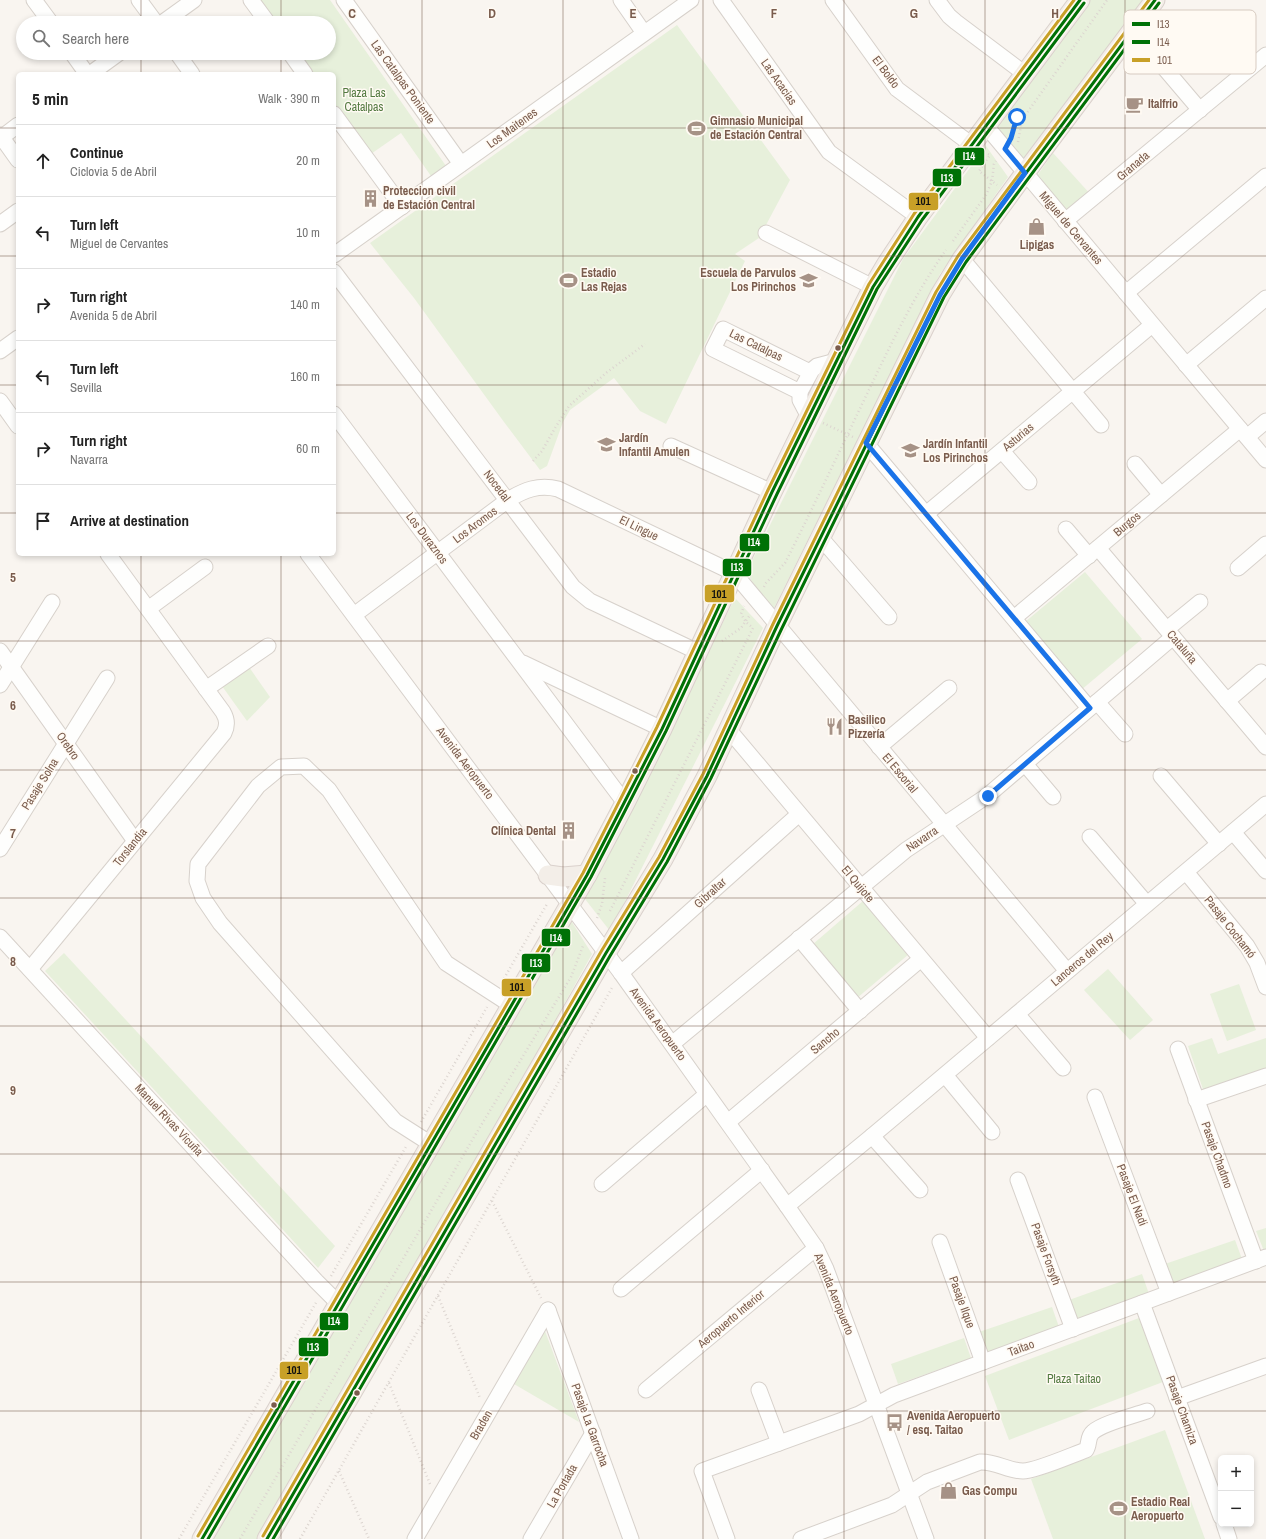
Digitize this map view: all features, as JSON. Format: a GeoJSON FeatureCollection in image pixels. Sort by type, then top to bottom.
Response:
{"type":"FeatureCollection","features":[{"type":"Feature","properties":{"kind":"main road"},"geometry":{"type":"LineString","coordinates":[[202,1539],[587,875],[662,729],[772,492],[873,287],[918,217],[1080,0]]}},
{"type":"Feature","properties":{"kind":"main road"},"geometry":{"type":"LineString","coordinates":[[1147,10],[1155,0]]}},
{"type":"Feature","properties":{"kind":"main road"},"geometry":{"type":"LineString","coordinates":[[267,1539],[606,953],[663,859],[707,776],[777,626],[931,311],[962,259],[1124,41]]}},
{"type":"Feature","properties":{"kind":"main road"},"geometry":{"type":"LineString","coordinates":[[548,875],[563,877],[587,875]]}},
{"type":"Feature","properties":{"kind":"street"},"geometry":{"type":"LineString","coordinates":[[34,0],[46,16]]}},
{"type":"Feature","properties":{"kind":"street"},"geometry":{"type":"LineString","coordinates":[[139,0],[151,16]]}},
{"type":"Feature","properties":{"kind":"street"},"geometry":{"type":"LineString","coordinates":[[172,16],[194,0]]}},
{"type":"Feature","properties":{"kind":"street"},"geometry":{"type":"LineString","coordinates":[[251,0],[263,16]]}},
{"type":"Feature","properties":{"kind":"street","name":"Las Catalpas Poniente"},"geometry":{"type":"LineString","coordinates":[[344,0],[461,164]]}},
{"type":"Feature","properties":{"kind":"street"},"geometry":{"type":"LineString","coordinates":[[621,0],[644,33]]}},
{"type":"Feature","properties":{"kind":"street","name":"Los Maitenes"},"geometry":{"type":"LineString","coordinates":[[336,254],[691,0]]}},
{"type":"Feature","properties":{"kind":"street","name":"Las Acacias"},"geometry":{"type":"LineString","coordinates":[[720,0],[829,152],[918,217]]}},
{"type":"Feature","properties":{"kind":"street","name":"El Boldo"},"geometry":{"type":"LineString","coordinates":[[834,0],[897,89],[978,137]]}},
{"type":"Feature","properties":{"kind":"street"},"geometry":{"type":"LineString","coordinates":[[937,0],[949,16],[956,22],[1025,74]]}},
{"type":"Feature","properties":{"kind":"street","name":"Granada"},"geometry":{"type":"LineString","coordinates":[[1256,64],[1266,56]]}},
{"type":"Feature","properties":{"kind":"street"},"geometry":{"type":"LineString","coordinates":[[78,60],[87,72]]}},
{"type":"Feature","properties":{"kind":"street"},"geometry":{"type":"LineString","coordinates":[[92,72],[110,60]]}},
{"type":"Feature","properties":{"kind":"street"},"geometry":{"type":"LineString","coordinates":[[182,60],[191,72]]}},
{"type":"Feature","properties":{"kind":"street"},"geometry":{"type":"LineString","coordinates":[[295,60],[304,72]]}},
{"type":"Feature","properties":{"kind":"street"},"geometry":{"type":"LineString","coordinates":[[1169,74],[1200,110]]}},
{"type":"Feature","properties":{"kind":"street","name":"Granada"},"geometry":{"type":"LineString","coordinates":[[1065,221],[1244,74]]}},
{"type":"Feature","properties":{"kind":"street"},"geometry":{"type":"LineString","coordinates":[[336,117],[402,207]]}},
{"type":"Feature","properties":{"kind":"street"},"geometry":{"type":"LineString","coordinates":[[16,126],[1,136],[16,157]]}},
{"type":"Feature","properties":{"kind":"street","name":"Miguel de Cervantes"},"geometry":{"type":"LineString","coordinates":[[978,137],[1007,152],[1266,460]]}},
{"type":"Feature","properties":{"kind":"street"},"geometry":{"type":"LineString","coordinates":[[1126,293],[1266,176]]}},
{"type":"Feature","properties":{"kind":"street"},"geometry":{"type":"LineString","coordinates":[[0,224],[16,212]]}},
{"type":"Feature","properties":{"kind":"street"},"geometry":{"type":"LineString","coordinates":[[766,233],[873,287]]}},
{"type":"Feature","properties":{"kind":"street"},"geometry":{"type":"LineString","coordinates":[[962,259],[1101,424]]}},
{"type":"Feature","properties":{"kind":"street","name":"Nocedal"},"geometry":{"type":"LineString","coordinates":[[336,275],[567,579],[581,595],[590,601],[698,652]]}},
{"type":"Feature","properties":{"kind":"street"},"geometry":{"type":"LineString","coordinates":[[1186,365],[1266,298]]}},
{"type":"Feature","properties":{"kind":"street","name":"Asturias"},"geometry":{"type":"LineString","coordinates":[[926,514],[1152,324]]}},
{"type":"Feature","properties":{"kind":"street","name":"Las Catalpas"},"geometry":{"type":"LineString","coordinates":[[800,392],[713,349],[723,329],[810,372]]}},
{"type":"Feature","properties":{"kind":"street"},"geometry":{"type":"LineString","coordinates":[[0,351],[16,339]]}},
{"type":"Feature","properties":{"kind":"street"},"geometry":{"type":"LineString","coordinates":[[809,417],[800,400],[800,392],[810,372],[817,366],[836,361]]}},
{"type":"Feature","properties":{"kind":"street"},"geometry":{"type":"LineString","coordinates":[[0,401],[16,423]]}},
{"type":"Feature","properties":{"kind":"street","name":"Los Duraznos"},"geometry":{"type":"LineString","coordinates":[[336,417],[625,803]]}},
{"type":"Feature","properties":{"kind":"street","name":"Burgos"},"geometry":{"type":"LineString","coordinates":[[1014,618],[1161,495],[1244,433],[1266,422]]}},
{"type":"Feature","properties":{"kind":"street"},"geometry":{"type":"LineString","coordinates":[[866,443],[1014,618],[1093,705],[1125,734]]}},
{"type":"Feature","properties":{"kind":"street"},"geometry":{"type":"LineString","coordinates":[[671,446],[772,492]]}},
{"type":"Feature","properties":{"kind":"street"},"geometry":{"type":"LineString","coordinates":[[1002,451],[1029,482]]}},
{"type":"Feature","properties":{"kind":"street"},"geometry":{"type":"LineString","coordinates":[[1134,464],[1161,495]]}},
{"type":"Feature","properties":{"kind":"street","name":"Los Aromos"},"geometry":{"type":"LineString","coordinates":[[354,615],[508,500],[525,491],[542,486]]}},
{"type":"Feature","properties":{"kind":"street","name":"El Lingue"},"geometry":{"type":"LineString","coordinates":[[542,486],[558,489],[734,573]]}},
{"type":"Feature","properties":{"kind":"street","name":"Cataluña"},"geometry":{"type":"LineString","coordinates":[[1066,529],[1093,552],[1170,633],[1266,747]]}},
{"type":"Feature","properties":{"kind":"street"},"geometry":{"type":"LineString","coordinates":[[820,538],[889,617]]}},
{"type":"Feature","properties":{"kind":"street"},"geometry":{"type":"LineString","coordinates":[[1238,568],[1266,544]]}},
{"type":"Feature","properties":{"kind":"street"},"geometry":{"type":"LineString","coordinates":[[109,556],[206,689],[268,646]]}},
{"type":"Feature","properties":{"kind":"street","name":"Avenida Aeropuerto"},"geometry":{"type":"LineString","coordinates":[[310,556],[590,930],[728,1122],[816,1248],[826,1270],[926,1539]]}},
{"type":"Feature","properties":{"kind":"street"},"geometry":{"type":"LineString","coordinates":[[148,609],[205,567]]}},
{"type":"Feature","properties":{"kind":"street","name":"El Escorial"},"geometry":{"type":"LineString","coordinates":[[734,573],[1068,971]]}},
{"type":"Feature","properties":{"kind":"street"},"geometry":{"type":"LineString","coordinates":[[0,685],[52,602]]}},
{"type":"Feature","properties":{"kind":"street","name":"Navarra"},"geometry":{"type":"LineString","coordinates":[[672,1044],[860,886],[906,850],[980,802],[1093,705],[1170,633],[1200,602]]}},
{"type":"Feature","properties":{"kind":"street","name":"Orebro"},"geometry":{"type":"LineString","coordinates":[[0,650],[135,841]]}},
{"type":"Feature","properties":{"kind":"street","name":"Los Duraznos"},"geometry":{"type":"LineString","coordinates":[[520,662],[662,729]]}},
{"type":"Feature","properties":{"kind":"street"},"geometry":{"type":"LineString","coordinates":[[1227,701],[1261,672]]}},
{"type":"Feature","properties":{"kind":"street","name":"Pasaje Solna"},"geometry":{"type":"LineString","coordinates":[[0,849],[107,678]]}},
{"type":"Feature","properties":{"kind":"street"},"geometry":{"type":"LineString","coordinates":[[879,747],[949,688]]}},
{"type":"Feature","properties":{"kind":"street","name":"Torslandia"},"geometry":{"type":"LineString","coordinates":[[30,969],[224,733],[227,723],[226,717],[206,689]]}},
{"type":"Feature","properties":{"kind":"street","name":"El Quijote"},"geometry":{"type":"LineString","coordinates":[[728,730],[988,1038]]}},
{"type":"Feature","properties":{"kind":"street"},"geometry":{"type":"LineString","coordinates":[[1025,764],[1053,797]]}},
{"type":"Feature","properties":{"kind":"street"},"geometry":{"type":"LineString","coordinates":[[431,1144],[395,1122],[220,923],[203,898],[197,881],[198,864],[258,786],[281,767],[304,766],[329,790],[446,964],[511,1005]]}},
{"type":"Feature","properties":{"kind":"street"},"geometry":{"type":"LineString","coordinates":[[1161,776],[1219,844]]}},
{"type":"Feature","properties":{"kind":"street","name":"Lanceros del Rey"},"geometry":{"type":"LineString","coordinates":[[787,1206],[945,1075],[1266,804]]}},
{"type":"Feature","properties":{"kind":"street","name":"Gibraltar"},"geometry":{"type":"LineString","coordinates":[[621,973],[799,814]]}},
{"type":"Feature","properties":{"kind":"street"},"geometry":{"type":"LineString","coordinates":[[1233,832],[1266,871]]}},
{"type":"Feature","properties":{"kind":"street"},"geometry":{"type":"LineString","coordinates":[[1090,836],[1147,904]]}},
{"type":"Feature","properties":{"kind":"street","name":"Pasaje Cochamó"},"geometry":{"type":"LineString","coordinates":[[1186,872],[1247,946],[1257,963],[1266,987]]}},
{"type":"Feature","properties":{"kind":"street","name":"Manuel Rivas Vicuña"},"geometry":{"type":"LineString","coordinates":[[0,936],[339,1304]]}},
{"type":"Feature","properties":{"kind":"street"},"geometry":{"type":"LineString","coordinates":[[799,938],[860,1011]]}},
{"type":"Feature","properties":{"kind":"street","name":"Sancho"},"geometry":{"type":"LineString","coordinates":[[728,1122],[921,958]]}},
{"type":"Feature","properties":{"kind":"street"},"geometry":{"type":"LineString","coordinates":[[1017,1014],[1063,1068]]}},
{"type":"Feature","properties":{"kind":"street","name":"Pasaje Chadmo"},"geometry":{"type":"LineString","coordinates":[[1178,1049],[1196,1100],[1261,1259]]}},
{"type":"Feature","properties":{"kind":"street"},"geometry":{"type":"LineString","coordinates":[[945,1075],[992,1132]]}},
{"type":"Feature","properties":{"kind":"street"},"geometry":{"type":"LineString","coordinates":[[1196,1100],[1266,1076]]}},
{"type":"Feature","properties":{"kind":"street"},"geometry":{"type":"LineString","coordinates":[[602,1184],[708,1094]]}},
{"type":"Feature","properties":{"kind":"street","name":"Pasaje El Nadi"},"geometry":{"type":"LineString","coordinates":[[1095,1097],[1169,1293]]}},
{"type":"Feature","properties":{"kind":"street"},"geometry":{"type":"LineString","coordinates":[[872,1136],[920,1190]]}},
{"type":"Feature","properties":{"kind":"street"},"geometry":{"type":"LineString","coordinates":[[621,1288],[762,1170]]}},
{"type":"Feature","properties":{"kind":"street","name":"Pasaje Forsyth"},"geometry":{"type":"LineString","coordinates":[[1018,1180],[1073,1329]]}},
{"type":"Feature","properties":{"kind":"street","name":"Pasaje Ilque"},"geometry":{"type":"LineString","coordinates":[[940,1242],[983,1362]]}},
{"type":"Feature","properties":{"kind":"street","name":"Aeropuerto Interior"},"geometry":{"type":"LineString","coordinates":[[646,1390],[816,1248]]}},
{"type":"Feature","properties":{"kind":"street","name":"Taitao"},"geometry":{"type":"LineString","coordinates":[[727,1539],[702,1471],[859,1414],[894,1395],[1261,1259]]}},
{"type":"Feature","properties":{"kind":"street","name":"Pasaje Chamiza"},"geometry":{"type":"LineString","coordinates":[[1142,1303],[1218,1508]]}},
{"type":"Feature","properties":{"kind":"street","name":"Braden"},"geometry":{"type":"LineString","coordinates":[[415,1539],[548,1310]]}},
{"type":"Feature","properties":{"kind":"street","name":"Pasaje La Garrocha"},"geometry":{"type":"LineString","coordinates":[[548,1310],[631,1539]]}},
{"type":"Feature","properties":{"kind":"street"},"geometry":{"type":"LineString","coordinates":[[1177,1398],[1266,1366]]}},
{"type":"Feature","properties":{"kind":"street"},"geometry":{"type":"LineString","coordinates":[[759,1390],[779,1444]]}},
{"type":"Feature","properties":{"kind":"street"},"geometry":{"type":"LineString","coordinates":[[801,1539],[892,1505],[927,1482],[980,1462],[986,1462],[1022,1471],[1032,1470],[1086,1450],[1088,1447],[1089,1437],[1092,1433],[1100,1428],[1147,1411]]}},
{"type":"Feature","properties":{"kind":"street","name":"La Portada"},"geometry":{"type":"LineString","coordinates":[[531,1539],[593,1433]]}},
{"type":"Feature","properties":{"kind":"street"},"geometry":{"type":"LineString","coordinates":[[1225,1527],[1229,1539]]}},
{"type":"Feature","properties":{"kind":"path"},"geometry":{"type":"LineString","coordinates":[[952,242],[986,195],[992,181],[994,164],[1019,141],[1022,120],[1107,0]]}},
{"type":"Feature","properties":{"kind":"path"},"geometry":{"type":"LineString","coordinates":[[1007,152],[1021,107]]}},
{"type":"Feature","properties":{"kind":"path"},"geometry":{"type":"LineString","coordinates":[[978,137],[990,155],[979,171],[1010,195]]}},
{"type":"Feature","properties":{"kind":"path"},"geometry":{"type":"LineString","coordinates":[[720,645],[723,640],[741,628],[758,602],[766,583],[785,563],[847,434],[917,296],[929,274],[947,248]]}},
{"type":"Feature","properties":{"kind":"path"},"geometry":{"type":"LineString","coordinates":[[533,461],[542,451],[554,428],[570,406],[606,373],[645,344]]}},
{"type":"Feature","properties":{"kind":"path"},"geometry":{"type":"LineString","coordinates":[[809,417],[866,443]]}},
{"type":"Feature","properties":{"kind":"path"},"geometry":{"type":"LineString","coordinates":[[240,1539],[474,1137],[571,977],[590,930],[600,911],[606,874]]}},
{"type":"Feature","properties":{"kind":"path"},"geometry":{"type":"LineString","coordinates":[[179,1539],[547,904]]}},
{"type":"Feature","properties":{"kind":"path"},"geometry":{"type":"LineString","coordinates":[[300,1539],[611,990]]}},
{"type":"Feature","properties":{"kind":"path"},"geometry":{"type":"LineString","coordinates":[[492,1200],[548,1310]]}},
{"type":"Feature","properties":{"kind":"path"},"geometry":{"type":"LineString","coordinates":[[438,1295],[487,1415]]}},
{"type":"Feature","properties":{"kind":"path"},"geometry":{"type":"LineString","coordinates":[[389,1383],[438,1501]]}},
{"type":"Feature","properties":{"kind":"path"},"geometry":{"type":"LineString","coordinates":[[339,1471],[369,1539]]}},
{"type":"Feature","properties":{"kind":"green space","name":"Plaza Las Catalpas"},"geometry":{"type":"Polygon","coordinates":[[[260,0],[330,0],[446,166],[431,176],[401,133],[368,156],[336,110],[336,72],[310,72],[302,60],[336,60],[336,16],[271,16],[260,0]]]}},
{"type":"Feature","properties":{"kind":"green space"},"geometry":{"type":"Polygon","coordinates":[[[1089,0],[1143,0],[1136,10],[1124,10],[1124,26],[1024,161],[996,126],[1089,0]]]}},
{"type":"Feature","properties":{"kind":"green space","name":"Estadio Las Rejas"},"geometry":{"type":"Polygon","coordinates":[[[677,25],[790,180],[759,238],[735,254],[745,261],[666,424],[640,411],[614,378],[570,410],[563,422],[547,466],[540,470],[414,298],[370,243],[677,25]]]}},
{"type":"Feature","properties":{"kind":"green space"},"geometry":{"type":"Polygon","coordinates":[[[986,146],[1008,177],[940,274],[773,610],[746,573],[903,259],[986,146]]]}},
{"type":"Feature","properties":{"kind":"green space"},"geometry":{"type":"Polygon","coordinates":[[[1053,153],[1092,196],[1069,213],[1037,176],[1053,153]]]}},
{"type":"Feature","properties":{"kind":"green space"},"geometry":{"type":"Polygon","coordinates":[[[1085,572],[1142,639],[1081,690],[1025,622],[1085,572]]]}},
{"type":"Feature","properties":{"kind":"green space"},"geometry":{"type":"Polygon","coordinates":[[[735,598],[763,628],[610,931],[585,899],[735,598]]]}},
{"type":"Feature","properties":{"kind":"green space"},"geometry":{"type":"Polygon","coordinates":[[[249,667],[270,697],[247,721],[222,686],[249,667]]]}},
{"type":"Feature","properties":{"kind":"green space"},"geometry":{"type":"Polygon","coordinates":[[[863,901],[909,954],[857,998],[812,945],[863,901]]]}},
{"type":"Feature","properties":{"kind":"green space"},"geometry":{"type":"Polygon","coordinates":[[[570,919],[592,954],[307,1467],[264,1539],[212,1539],[570,919]]]}},
{"type":"Feature","properties":{"kind":"green space"},"geometry":{"type":"Polygon","coordinates":[[[64,953],[335,1246],[318,1268],[45,971],[64,953]]]}},
{"type":"Feature","properties":{"kind":"green space"},"geometry":{"type":"Polygon","coordinates":[[[1108,969],[1153,1020],[1130,1040],[1084,990],[1108,969]]]}},
{"type":"Feature","properties":{"kind":"green space"},"geometry":{"type":"Polygon","coordinates":[[[1239,984],[1256,1030],[1227,1041],[1210,994],[1239,984]]]}},
{"type":"Feature","properties":{"kind":"green space"},"geometry":{"type":"Polygon","coordinates":[[[1212,1038],[1218,1054],[1266,1038],[1266,1071],[1204,1092],[1188,1046],[1212,1038]]]}},
{"type":"Feature","properties":{"kind":"green space"},"geometry":{"type":"Polygon","coordinates":[[[1266,1228],[1266,1250],[1264,1251],[1256,1231],[1266,1228]]]}},
{"type":"Feature","properties":{"kind":"green space"},"geometry":{"type":"Polygon","coordinates":[[[1235,1240],[1242,1259],[1169,1286],[1162,1265],[1235,1240]]]}},
{"type":"Feature","properties":{"kind":"green space"},"geometry":{"type":"Polygon","coordinates":[[[1142,1274],[1149,1294],[1077,1320],[1069,1300],[1142,1274]]]}},
{"type":"Feature","properties":{"kind":"green space"},"geometry":{"type":"Polygon","coordinates":[[[1052,1307],[1059,1327],[987,1352],[979,1332],[1052,1307]]]}},
{"type":"Feature","properties":{"kind":"green space","name":"Plaza Taitao"},"geometry":{"type":"Polygon","coordinates":[[[1139,1318],[1163,1382],[1009,1440],[985,1376],[1139,1318]]]}},
{"type":"Feature","properties":{"kind":"green space"},"geometry":{"type":"Polygon","coordinates":[[[545,1331],[579,1422],[514,1384],[545,1331]]]}},
{"type":"Feature","properties":{"kind":"green space"},"geometry":{"type":"Polygon","coordinates":[[[964,1338],[971,1358],[898,1384],[891,1364],[964,1338]]]}},
{"type":"Feature","properties":{"kind":"green space","name":"Estadio Real Aeropuerto"},"geometry":{"type":"Polygon","coordinates":[[[1165,1430],[1205,1539],[1053,1539],[1031,1479],[1165,1430]]]}},
{"type":"Feature","properties":{"kind":"transit line","name":"101"},"geometry":{"type":"LineString","coordinates":[[198,1536],[583,873],[657,727],[768,490],[869,284],[914,214],[1074,0]]}},
{"type":"Feature","properties":{"kind":"transit line","name":"I13"},"geometry":{"type":"LineString","coordinates":[[202,1539],[587,875],[662,729],[772,492],[873,287],[918,217],[1080,0]]}},
{"type":"Feature","properties":{"kind":"transit line","name":"101"},"geometry":{"type":"LineString","coordinates":[[1142,10],[1149,0]]}},
{"type":"Feature","properties":{"kind":"transit line","name":"I13"},"geometry":{"type":"LineString","coordinates":[[1148,10],[1155,0]]}},
{"type":"Feature","properties":{"kind":"transit line","name":"I14"},"geometry":{"type":"LineString","coordinates":[[208,1539],[591,877],[666,731],[777,494],[877,289],[922,220],[1084,3]]}},
{"type":"Feature","properties":{"kind":"transit line","name":"I14"},"geometry":{"type":"LineString","coordinates":[[1154,10],[1159,3]]}},
{"type":"Feature","properties":{"kind":"transit line","name":"101"},"geometry":{"type":"LineString","coordinates":[[263,1536],[602,950],[659,857],[703,774],[773,624],[936,292],[958,256],[1124,34]]}},
{"type":"Feature","properties":{"kind":"transit line","name":"I13"},"geometry":{"type":"LineString","coordinates":[[267,1539],[606,953],[663,859],[707,776],[777,626],[940,295],[962,259],[1124,42]]}},
{"type":"Feature","properties":{"kind":"transit line","name":"I14"},"geometry":{"type":"LineString","coordinates":[[273,1539],[610,956],[667,862],[711,778],[782,628],[944,297],[966,262],[1124,50]]}},
{"type":"Feature","properties":{"kind":"place","name":"Italfrio"},"geometry":{"type":"Point","coordinates":[1135,104]}},
{"type":"Feature","properties":{"kind":"place","name":"Gimnasio Municipal de Estación Central"},"geometry":{"type":"Point","coordinates":[697,128]}},
{"type":"Feature","properties":{"kind":"place","name":"Proteccion civil de Estación Central"},"geometry":{"type":"Point","coordinates":[370,198]}},
{"type":"Feature","properties":{"kind":"place","name":"Lipigas"},"geometry":{"type":"Point","coordinates":[1037,226]}},
{"type":"Feature","properties":{"kind":"place","name":"Estadio Las Rejas"},"geometry":{"type":"Point","coordinates":[568,280]}},
{"type":"Feature","properties":{"kind":"place","name":"Escuela de Parvulos Los Pirinchos"},"geometry":{"type":"Point","coordinates":[809,280]}},
{"type":"Feature","properties":{"kind":"place","name":"Jardín Infantil Amulen"},"geometry":{"type":"Point","coordinates":[606,445]}},
{"type":"Feature","properties":{"kind":"place","name":"Jardín Infantil Los Pirinchos"},"geometry":{"type":"Point","coordinates":[910,451]}},
{"type":"Feature","properties":{"kind":"place","name":"Basilico Pizzería"},"geometry":{"type":"Point","coordinates":[835,727]}},
{"type":"Feature","properties":{"kind":"place","name":"Clínica Dental"},"geometry":{"type":"Point","coordinates":[569,831]}},
{"type":"Feature","properties":{"kind":"place","name":"Avenida Aeropuerto / esq. Taitao"},"geometry":{"type":"Point","coordinates":[894,1423]}},
{"type":"Feature","properties":{"kind":"place","name":"Gas Compu"},"geometry":{"type":"Point","coordinates":[949,1491]}},
{"type":"Feature","properties":{"kind":"place","name":"Estadio Real Aeropuerto"},"geometry":{"type":"Point","coordinates":[1118,1509]}},
{"type":"Feature","properties":{"kind":"route"},"geometry":{"type":"LineString","coordinates":[[988,796],[1090,708],[866,443],[940,295],[962,259],[1025,173],[1005,149],[1011,138],[1017,117]]}}]}
